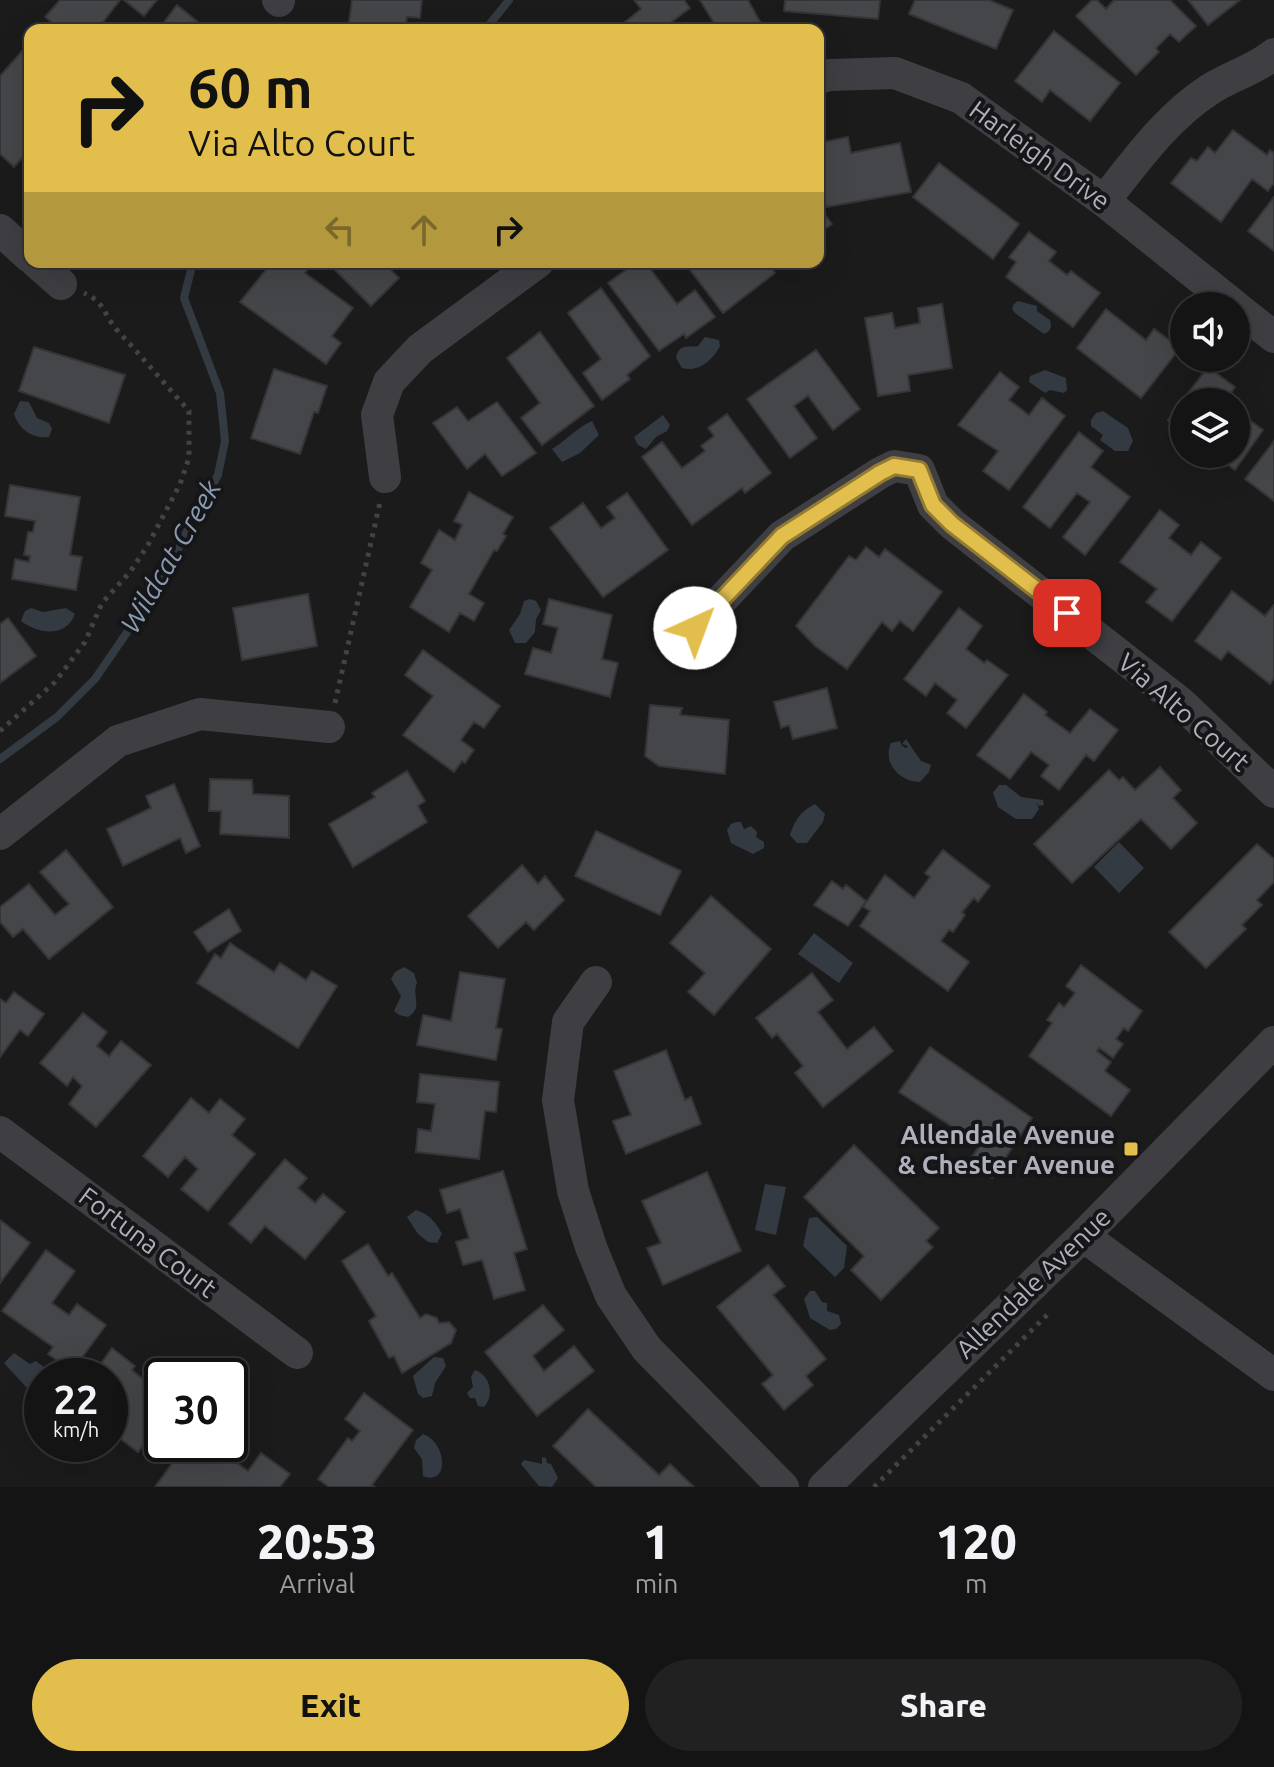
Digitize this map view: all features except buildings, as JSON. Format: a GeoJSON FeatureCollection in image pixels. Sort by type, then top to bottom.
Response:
{"type":"FeatureCollection","features":[{"type":"Feature","properties":{"kind":"street"},"geometry":{"type":"LineString","coordinates":[[1104,201],[1165,125],[1210,89],[1274,54]]}},
{"type":"Feature","properties":{"kind":"street","name":"Harleigh Drive"},"geometry":{"type":"LineString","coordinates":[[824,76],[895,73],[961,98],[1104,201],[1218,292]]}},
{"type":"Feature","properties":{"kind":"street"},"geometry":{"type":"LineString","coordinates":[[0,230],[24,252]]}},
{"type":"Feature","properties":{"kind":"street"},"geometry":{"type":"LineString","coordinates":[[43,268],[61,284]]}},
{"type":"Feature","properties":{"kind":"street"},"geometry":{"type":"LineString","coordinates":[[385,477],[377,415],[389,382],[420,349],[530,268]]}},
{"type":"Feature","properties":{"kind":"street","name":"Harleigh Drive"},"geometry":{"type":"LineString","coordinates":[[1250,317],[1274,337]]}},
{"type":"Feature","properties":{"kind":"street","name":"Via Alto Court"},"geometry":{"type":"LineString","coordinates":[[695,628],[782,536],[894,466],[919,470],[933,505],[952,524],[1181,703],[1274,792]]}},
{"type":"Feature","properties":{"kind":"street"},"geometry":{"type":"LineString","coordinates":[[0,834],[118,741],[200,714],[329,727]]}},
{"type":"Feature","properties":{"kind":"street"},"geometry":{"type":"LineString","coordinates":[[596,982],[568,1022],[558,1100],[573,1191],[591,1247],[611,1296],[647,1349],[783,1487]]}},
{"type":"Feature","properties":{"kind":"street","name":"Allendale Avenue"},"geometry":{"type":"LineString","coordinates":[[824,1487],[1083,1236],[1274,1042]]}},
{"type":"Feature","properties":{"kind":"street","name":"Fortuna Court"},"geometry":{"type":"LineString","coordinates":[[0,1132],[297,1353]]}},
{"type":"Feature","properties":{"kind":"street"},"geometry":{"type":"LineString","coordinates":[[1083,1236],[1274,1375]]}},
{"type":"Feature","properties":{"kind":"path"},"geometry":{"type":"LineString","coordinates":[[0,731],[55,682],[85,642],[102,603],[130,572],[148,545],[180,484],[189,458],[189,411],[154,368],[114,327],[98,300],[61,284]]}},
{"type":"Feature","properties":{"kind":"path"},"geometry":{"type":"LineString","coordinates":[[329,727],[385,477]]}},
{"type":"Feature","properties":{"kind":"path"},"geometry":{"type":"LineString","coordinates":[[874,1487],[1054,1308]]}},
{"type":"Feature","properties":{"kind":"shaded area"},"geometry":{"type":"Polygon","coordinates":[[[1018,301],[1037,306],[1037,311],[1050,320],[1048,332],[1044,334],[1015,313],[1012,309],[1018,301]]]}},
{"type":"Feature","properties":{"kind":"shaded area"},"geometry":{"type":"Polygon","coordinates":[[[705,337],[719,340],[717,351],[699,367],[682,368],[676,358],[679,350],[698,346],[705,337]]]}},
{"type":"Feature","properties":{"kind":"shaded area"},"geometry":{"type":"Polygon","coordinates":[[[1045,370],[1066,378],[1067,390],[1064,393],[1050,390],[1045,393],[1029,382],[1030,376],[1045,370]]]}},
{"type":"Feature","properties":{"kind":"shaded area"},"geometry":{"type":"Polygon","coordinates":[[[20,401],[29,402],[37,418],[49,423],[52,429],[49,437],[32,435],[19,424],[14,414],[20,401]]]}},
{"type":"Feature","properties":{"kind":"shaded area"},"geometry":{"type":"Polygon","coordinates":[[[1103,411],[1128,428],[1133,441],[1128,451],[1115,451],[1100,440],[1103,435],[1091,426],[1096,413],[1103,411]]]}},
{"type":"Feature","properties":{"kind":"shaded area"},"geometry":{"type":"Polygon","coordinates":[[[663,415],[670,425],[667,431],[656,437],[646,449],[638,445],[634,437],[663,415]]]}},
{"type":"Feature","properties":{"kind":"shaded area"},"geometry":{"type":"Polygon","coordinates":[[[592,421],[599,435],[580,453],[562,462],[552,449],[592,421]]]}},
{"type":"Feature","properties":{"kind":"shaded area"},"geometry":{"type":"Polygon","coordinates":[[[524,601],[536,601],[541,610],[536,619],[535,632],[526,643],[515,643],[509,630],[520,614],[524,601]]]}},
{"type":"Feature","properties":{"kind":"shaded area"},"geometry":{"type":"Polygon","coordinates":[[[31,608],[43,612],[66,608],[75,614],[65,627],[43,631],[21,621],[25,611],[31,608]]]}},
{"type":"Feature","properties":{"kind":"shaded area"},"geometry":{"type":"Polygon","coordinates":[[[906,739],[921,761],[931,765],[920,782],[900,775],[889,758],[891,743],[900,741],[902,746],[906,748],[908,746],[902,744],[906,739]]]}},
{"type":"Feature","properties":{"kind":"shaded area"},"geometry":{"type":"Polygon","coordinates":[[[999,785],[1006,785],[1021,797],[1043,800],[1044,805],[1039,806],[1036,802],[1039,809],[1032,819],[1016,819],[998,807],[993,793],[999,785]]]}},
{"type":"Feature","properties":{"kind":"shaded area"},"geometry":{"type":"Polygon","coordinates":[[[815,804],[825,814],[823,822],[807,843],[797,843],[790,835],[794,825],[802,813],[815,804]]]}},
{"type":"Feature","properties":{"kind":"shaded area"},"geometry":{"type":"Polygon","coordinates":[[[736,822],[741,822],[744,829],[751,826],[757,832],[756,837],[764,842],[764,848],[753,854],[731,843],[727,830],[736,822]]]}},
{"type":"Feature","properties":{"kind":"shaded area"},"geometry":{"type":"Polygon","coordinates":[[[1119,842],[1144,868],[1119,893],[1094,867],[1119,842]]]}},
{"type":"Feature","properties":{"kind":"shaded area"},"geometry":{"type":"Polygon","coordinates":[[[814,933],[853,963],[839,983],[798,954],[814,933]]]}},
{"type":"Feature","properties":{"kind":"shaded area"},"geometry":{"type":"Polygon","coordinates":[[[404,967],[414,973],[417,983],[415,1010],[408,1017],[394,1011],[401,996],[391,979],[395,972],[404,967]]]}},
{"type":"Feature","properties":{"kind":"shaded area"},"geometry":{"type":"Polygon","coordinates":[[[765,1184],[786,1187],[776,1235],[755,1230],[765,1184]]]}},
{"type":"Feature","properties":{"kind":"shaded area"},"geometry":{"type":"Polygon","coordinates":[[[416,1210],[428,1216],[437,1226],[442,1234],[437,1243],[428,1242],[418,1234],[407,1217],[416,1210]]]}},
{"type":"Feature","properties":{"kind":"shaded area"},"geometry":{"type":"Polygon","coordinates":[[[817,1217],[847,1246],[844,1268],[835,1277],[803,1246],[809,1218],[817,1217]]]}},
{"type":"Feature","properties":{"kind":"shaded area"},"geometry":{"type":"Polygon","coordinates":[[[810,1291],[815,1291],[822,1302],[827,1303],[827,1311],[839,1315],[841,1324],[836,1329],[830,1330],[810,1318],[804,1299],[810,1291]]]}},
{"type":"Feature","properties":{"kind":"shaded area"},"geometry":{"type":"Polygon","coordinates":[[[14,1353],[24,1360],[24,1385],[4,1363],[14,1353]]]}},
{"type":"Feature","properties":{"kind":"shaded area"},"geometry":{"type":"Polygon","coordinates":[[[434,1357],[443,1358],[446,1366],[435,1383],[432,1396],[423,1398],[418,1394],[413,1376],[434,1357]]]}},
{"type":"Feature","properties":{"kind":"shaded area"},"geometry":{"type":"Polygon","coordinates":[[[475,1370],[484,1376],[489,1386],[489,1397],[484,1407],[478,1406],[475,1398],[470,1398],[467,1393],[473,1387],[471,1377],[475,1370]]]}},
{"type":"Feature","properties":{"kind":"shaded area"},"geometry":{"type":"Polygon","coordinates":[[[423,1434],[437,1445],[441,1454],[441,1470],[432,1478],[423,1476],[422,1459],[414,1448],[416,1440],[423,1434]]]}},
{"type":"Feature","properties":{"kind":"shaded area"},"geometry":{"type":"Polygon","coordinates":[[[542,1457],[551,1464],[558,1478],[552,1487],[539,1486],[521,1464],[524,1460],[542,1464],[542,1457]]]}},
{"type":"Feature","properties":{"kind":"waterway","name":"Wildcat Creek"},"geometry":{"type":"LineString","coordinates":[[490,24],[509,0]]}},
{"type":"Feature","properties":{"kind":"waterway","name":"Wildcat Creek"},"geometry":{"type":"LineString","coordinates":[[0,759],[57,717],[95,679],[165,577],[218,475],[225,441],[220,393],[184,298],[192,268]]}},
{"type":"Feature","properties":{"kind":"place","name":"Allendale Avenue & Chester Avenue"},"geometry":{"type":"Point","coordinates":[1131,1149]}},
{"type":"Feature","properties":{"kind":"route"},"geometry":{"type":"LineString","coordinates":[[695,628],[782,536],[894,466],[919,470],[933,505],[952,524],[1067,613]]}}]}
